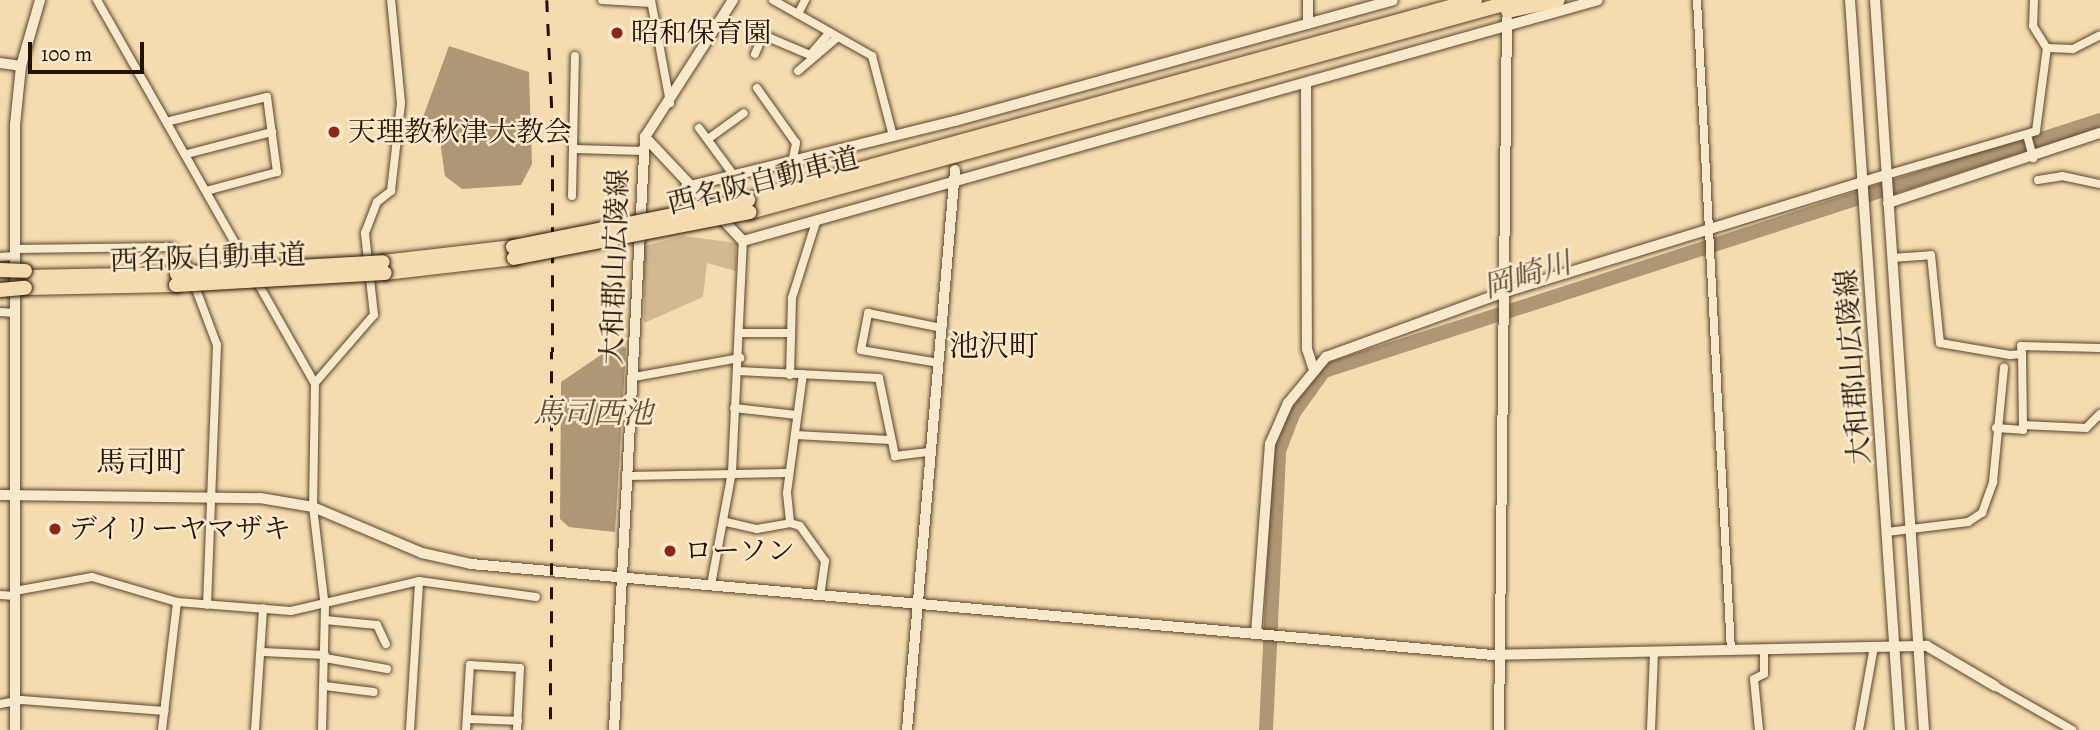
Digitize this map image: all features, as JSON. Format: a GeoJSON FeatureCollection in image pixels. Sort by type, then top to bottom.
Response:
{"type":"FeatureCollection","features":[{"type":"Feature","properties":{"kind":"highway"},"geometry":{"type":"LineString","coordinates":[[1421,16],[1462,0]]}},
{"type":"Feature","properties":{"kind":"highway","name":"西名阪自動車道"},"geometry":{"type":"LineString","coordinates":[[749,206],[1475,0]]}},
{"type":"Feature","properties":{"kind":"highway","name":"西名阪自動車道"},"geometry":{"type":"LineString","coordinates":[[0,277],[176,280],[384,268],[513,252],[749,206],[1323,55],[1518,0]]}},
{"type":"Feature","properties":{"kind":"highway"},"geometry":{"type":"LineString","coordinates":[[1323,55],[1558,0]]}},
{"type":"Feature","properties":{"kind":"highway"},"geometry":{"type":"LineString","coordinates":[[0,271],[25,279]]}},
{"type":"Feature","properties":{"kind":"highway","name":"西名阪自動車道"},"geometry":{"type":"LineString","coordinates":[[0,289],[25,279],[140,275],[176,280]]}},
{"type":"Feature","properties":{"kind":"main road"},"geometry":{"type":"LineString","coordinates":[[15,730],[14,253],[21,66],[40,0]]}},
{"type":"Feature","properties":{"kind":"main road","name":"大和郡山広陵線"},"geometry":{"type":"LineString","coordinates":[[614,730],[645,137],[671,104],[733,0]]}},
{"type":"Feature","properties":{"kind":"main road","name":"大和郡山広陵線"},"geometry":{"type":"LineString","coordinates":[[1850,0],[1900,730]]}},
{"type":"Feature","properties":{"kind":"main road","name":"大和郡山広陵線"},"geometry":{"type":"LineString","coordinates":[[1875,0],[1924,730]]}},
{"type":"Feature","properties":{"kind":"main road"},"geometry":{"type":"LineString","coordinates":[[0,63],[21,66]]}},
{"type":"Feature","properties":{"kind":"street"},"geometry":{"type":"LineString","coordinates":[[96,0],[108,29],[137,62],[206,191],[315,383],[313,507],[325,607],[322,730]]}},
{"type":"Feature","properties":{"kind":"street"},"geometry":{"type":"LineString","coordinates":[[315,383],[374,315],[365,233],[377,202],[391,191],[401,103],[391,0]]}},
{"type":"Feature","properties":{"kind":"street"},"geometry":{"type":"LineString","coordinates":[[602,0],[651,2],[671,104]]}},
{"type":"Feature","properties":{"kind":"street"},"geometry":{"type":"LineString","coordinates":[[773,0],[834,34],[875,62],[893,136]]}},
{"type":"Feature","properties":{"kind":"street"},"geometry":{"type":"LineString","coordinates":[[798,14],[805,0]]}},
{"type":"Feature","properties":{"kind":"street"},"geometry":{"type":"LineString","coordinates":[[1308,0],[1308,24]]}},
{"type":"Feature","properties":{"kind":"street"},"geometry":{"type":"LineString","coordinates":[[686,187],[893,136],[956,126],[1393,0]]}},
{"type":"Feature","properties":{"kind":"street"},"geometry":{"type":"LineString","coordinates":[[743,242],[1598,0]]}},
{"type":"Feature","properties":{"kind":"street"},"geometry":{"type":"LineString","coordinates":[[1697,0],[1731,651]]}},
{"type":"Feature","properties":{"kind":"street"},"geometry":{"type":"LineString","coordinates":[[1259,634],[1270,444],[1313,367],[1340,349],[1505,295],[2036,131],[2047,48],[2033,26],[2034,0]]}},
{"type":"Feature","properties":{"kind":"street"},"geometry":{"type":"LineString","coordinates":[[1499,730],[1502,656],[1507,24]]}},
{"type":"Feature","properties":{"kind":"street"},"geometry":{"type":"LineString","coordinates":[[755,54],[763,35],[810,55],[834,34]]}},
{"type":"Feature","properties":{"kind":"street"},"geometry":{"type":"LineString","coordinates":[[798,71],[834,34]]}},
{"type":"Feature","properties":{"kind":"street"},"geometry":{"type":"LineString","coordinates":[[2047,48],[2073,49],[2100,35]]}},
{"type":"Feature","properties":{"kind":"street"},"geometry":{"type":"LineString","coordinates":[[572,196],[575,56]]}},
{"type":"Feature","properties":{"kind":"street"},"geometry":{"type":"LineString","coordinates":[[1306,84],[1307,349],[1313,367]]}},
{"type":"Feature","properties":{"kind":"street"},"geometry":{"type":"LineString","coordinates":[[757,88],[796,143],[792,163]]}},
{"type":"Feature","properties":{"kind":"street"},"geometry":{"type":"LineString","coordinates":[[170,121],[267,97],[277,172],[206,191]]}},
{"type":"Feature","properties":{"kind":"street"},"geometry":{"type":"LineString","coordinates":[[708,139],[744,113]]}},
{"type":"Feature","properties":{"kind":"street"},"geometry":{"type":"LineString","coordinates":[[699,128],[735,177]]}},
{"type":"Feature","properties":{"kind":"street"},"geometry":{"type":"LineString","coordinates":[[187,154],[272,132]]}},
{"type":"Feature","properties":{"kind":"street"},"geometry":{"type":"LineString","coordinates":[[1888,201],[2033,158],[2100,133]]}},
{"type":"Feature","properties":{"kind":"street"},"geometry":{"type":"LineString","coordinates":[[2027,135],[2033,158]]}},
{"type":"Feature","properties":{"kind":"street"},"geometry":{"type":"LineString","coordinates":[[645,137],[686,187],[743,242],[742,333],[734,408],[732,472],[726,522],[715,540],[711,585]]}},
{"type":"Feature","properties":{"kind":"street"},"geometry":{"type":"LineString","coordinates":[[575,149],[643,152]]}},
{"type":"Feature","properties":{"kind":"street"},"geometry":{"type":"LineString","coordinates":[[907,730],[955,170]]}},
{"type":"Feature","properties":{"kind":"street"},"geometry":{"type":"LineString","coordinates":[[2038,180],[2062,176],[2100,184]]}},
{"type":"Feature","properties":{"kind":"street"},"geometry":{"type":"LineString","coordinates":[[790,375],[792,298],[816,222]]}},
{"type":"Feature","properties":{"kind":"street"},"geometry":{"type":"LineString","coordinates":[[0,257],[14,253],[172,247],[180,252],[217,345],[207,605]]}},
{"type":"Feature","properties":{"kind":"street"},"geometry":{"type":"LineString","coordinates":[[1892,258],[1931,255],[1940,343],[2005,361],[2022,354]]}},
{"type":"Feature","properties":{"kind":"street"},"geometry":{"type":"LineString","coordinates":[[0,313],[14,313]]}},
{"type":"Feature","properties":{"kind":"street"},"geometry":{"type":"LineString","coordinates":[[939,363],[861,350],[868,313],[942,328]]}},
{"type":"Feature","properties":{"kind":"street"},"geometry":{"type":"LineString","coordinates":[[742,333],[789,333]]}},
{"type":"Feature","properties":{"kind":"street"},"geometry":{"type":"LineString","coordinates":[[1996,428],[2023,430],[2021,346],[2100,348]]}},
{"type":"Feature","properties":{"kind":"street"},"geometry":{"type":"LineString","coordinates":[[634,377],[740,358]]}},
{"type":"Feature","properties":{"kind":"street"},"geometry":{"type":"LineString","coordinates":[[1887,532],[1968,522],[1982,513],[1993,482],[1996,428],[2005,361]]}},
{"type":"Feature","properties":{"kind":"street"},"geometry":{"type":"LineString","coordinates":[[738,371],[879,378],[895,456],[929,452]]}},
{"type":"Feature","properties":{"kind":"street"},"geometry":{"type":"LineString","coordinates":[[803,374],[786,473],[790,523],[821,553],[820,595]]}},
{"type":"Feature","properties":{"kind":"street"},"geometry":{"type":"LineString","coordinates":[[734,408],[797,415]]}},
{"type":"Feature","properties":{"kind":"street"},"geometry":{"type":"LineString","coordinates":[[2023,425],[2086,428],[2100,414]]}},
{"type":"Feature","properties":{"kind":"street"},"geometry":{"type":"LineString","coordinates":[[794,435],[890,440]]}},
{"type":"Feature","properties":{"kind":"street"},"geometry":{"type":"LineString","coordinates":[[629,476],[786,473]]}},
{"type":"Feature","properties":{"kind":"street"},"geometry":{"type":"LineString","coordinates":[[0,488],[15,494]]}},
{"type":"Feature","properties":{"kind":"street"},"geometry":{"type":"LineString","coordinates":[[0,495],[211,495],[313,507],[444,559],[1502,656],[1918,646],[2073,730]]}},
{"type":"Feature","properties":{"kind":"street"},"geometry":{"type":"LineString","coordinates":[[726,522],[757,528],[790,523]]}},
{"type":"Feature","properties":{"kind":"street"},"geometry":{"type":"LineString","coordinates":[[0,595],[92,577],[177,602],[263,608],[325,607],[419,581],[536,597]]}},
{"type":"Feature","properties":{"kind":"street"},"geometry":{"type":"LineString","coordinates":[[410,730],[419,581]]}},
{"type":"Feature","properties":{"kind":"street"},"geometry":{"type":"LineString","coordinates":[[162,730],[177,602]]}},
{"type":"Feature","properties":{"kind":"street"},"geometry":{"type":"LineString","coordinates":[[255,730],[263,652],[263,608]]}},
{"type":"Feature","properties":{"kind":"street"},"geometry":{"type":"LineString","coordinates":[[325,620],[383,627],[386,644]]}},
{"type":"Feature","properties":{"kind":"street"},"geometry":{"type":"LineString","coordinates":[[1859,730],[1874,647]]}},
{"type":"Feature","properties":{"kind":"street"},"geometry":{"type":"LineString","coordinates":[[1759,730],[1754,679],[1764,674],[1764,650]]}},
{"type":"Feature","properties":{"kind":"street"},"geometry":{"type":"LineString","coordinates":[[263,652],[325,657],[387,669]]}},
{"type":"Feature","properties":{"kind":"street"},"geometry":{"type":"LineString","coordinates":[[1650,730],[1654,653]]}},
{"type":"Feature","properties":{"kind":"street"},"geometry":{"type":"LineString","coordinates":[[466,730],[470,666],[520,668],[518,725],[467,719]]}},
{"type":"Feature","properties":{"kind":"street"},"geometry":{"type":"LineString","coordinates":[[324,686],[374,692]]}},
{"type":"Feature","properties":{"kind":"street"},"geometry":{"type":"LineString","coordinates":[[0,704],[165,711]]}},
{"type":"Feature","properties":{"kind":"shaded area"},"geometry":{"type":"Polygon","coordinates":[[[683,236],[737,243],[736,271],[707,263],[703,297],[644,323],[644,246],[683,236]]]}},
{"type":"Feature","properties":{"kind":"water"},"geometry":{"type":"Polygon","coordinates":[[[449,46],[529,72],[532,164],[521,185],[462,189],[445,176],[440,141],[422,120],[449,46]]]}},
{"type":"Feature","properties":{"kind":"water","name":"馬司西池"},"geometry":{"type":"Polygon","coordinates":[[[617,344],[626,348],[615,532],[569,527],[560,519],[561,382],[617,344]]]}},
{"type":"Feature","properties":{"kind":"waterway","name":"岡崎川"},"geometry":{"type":"LineString","coordinates":[[1266,730],[1279,451],[1293,414],[1324,371],[2100,120]]}},
{"type":"Feature","properties":{"kind":"railway"},"geometry":{"type":"LineString","coordinates":[[547,0],[553,131],[551,730]]}},
{"type":"Feature","properties":{"kind":"place","name":"昭和保育園"},"geometry":{"type":"Point","coordinates":[617,33]}},
{"type":"Feature","properties":{"kind":"place","name":"天理教秋津大教会"},"geometry":{"type":"Point","coordinates":[334,132]}},
{"type":"Feature","properties":{"kind":"place","name":"デイリーヤマザキ"},"geometry":{"type":"Point","coordinates":[55,529]}},
{"type":"Feature","properties":{"kind":"place","name":"ローソン"},"geometry":{"type":"Point","coordinates":[670,551]}},
{"type":"Feature","properties":{"kind":"district","name":"池沢町"},"geometry":{"type":"Point","coordinates":[994,346]}},
{"type":"Feature","properties":{"kind":"district","name":"馬司町"},"geometry":{"type":"Point","coordinates":[141,462]}}]}
